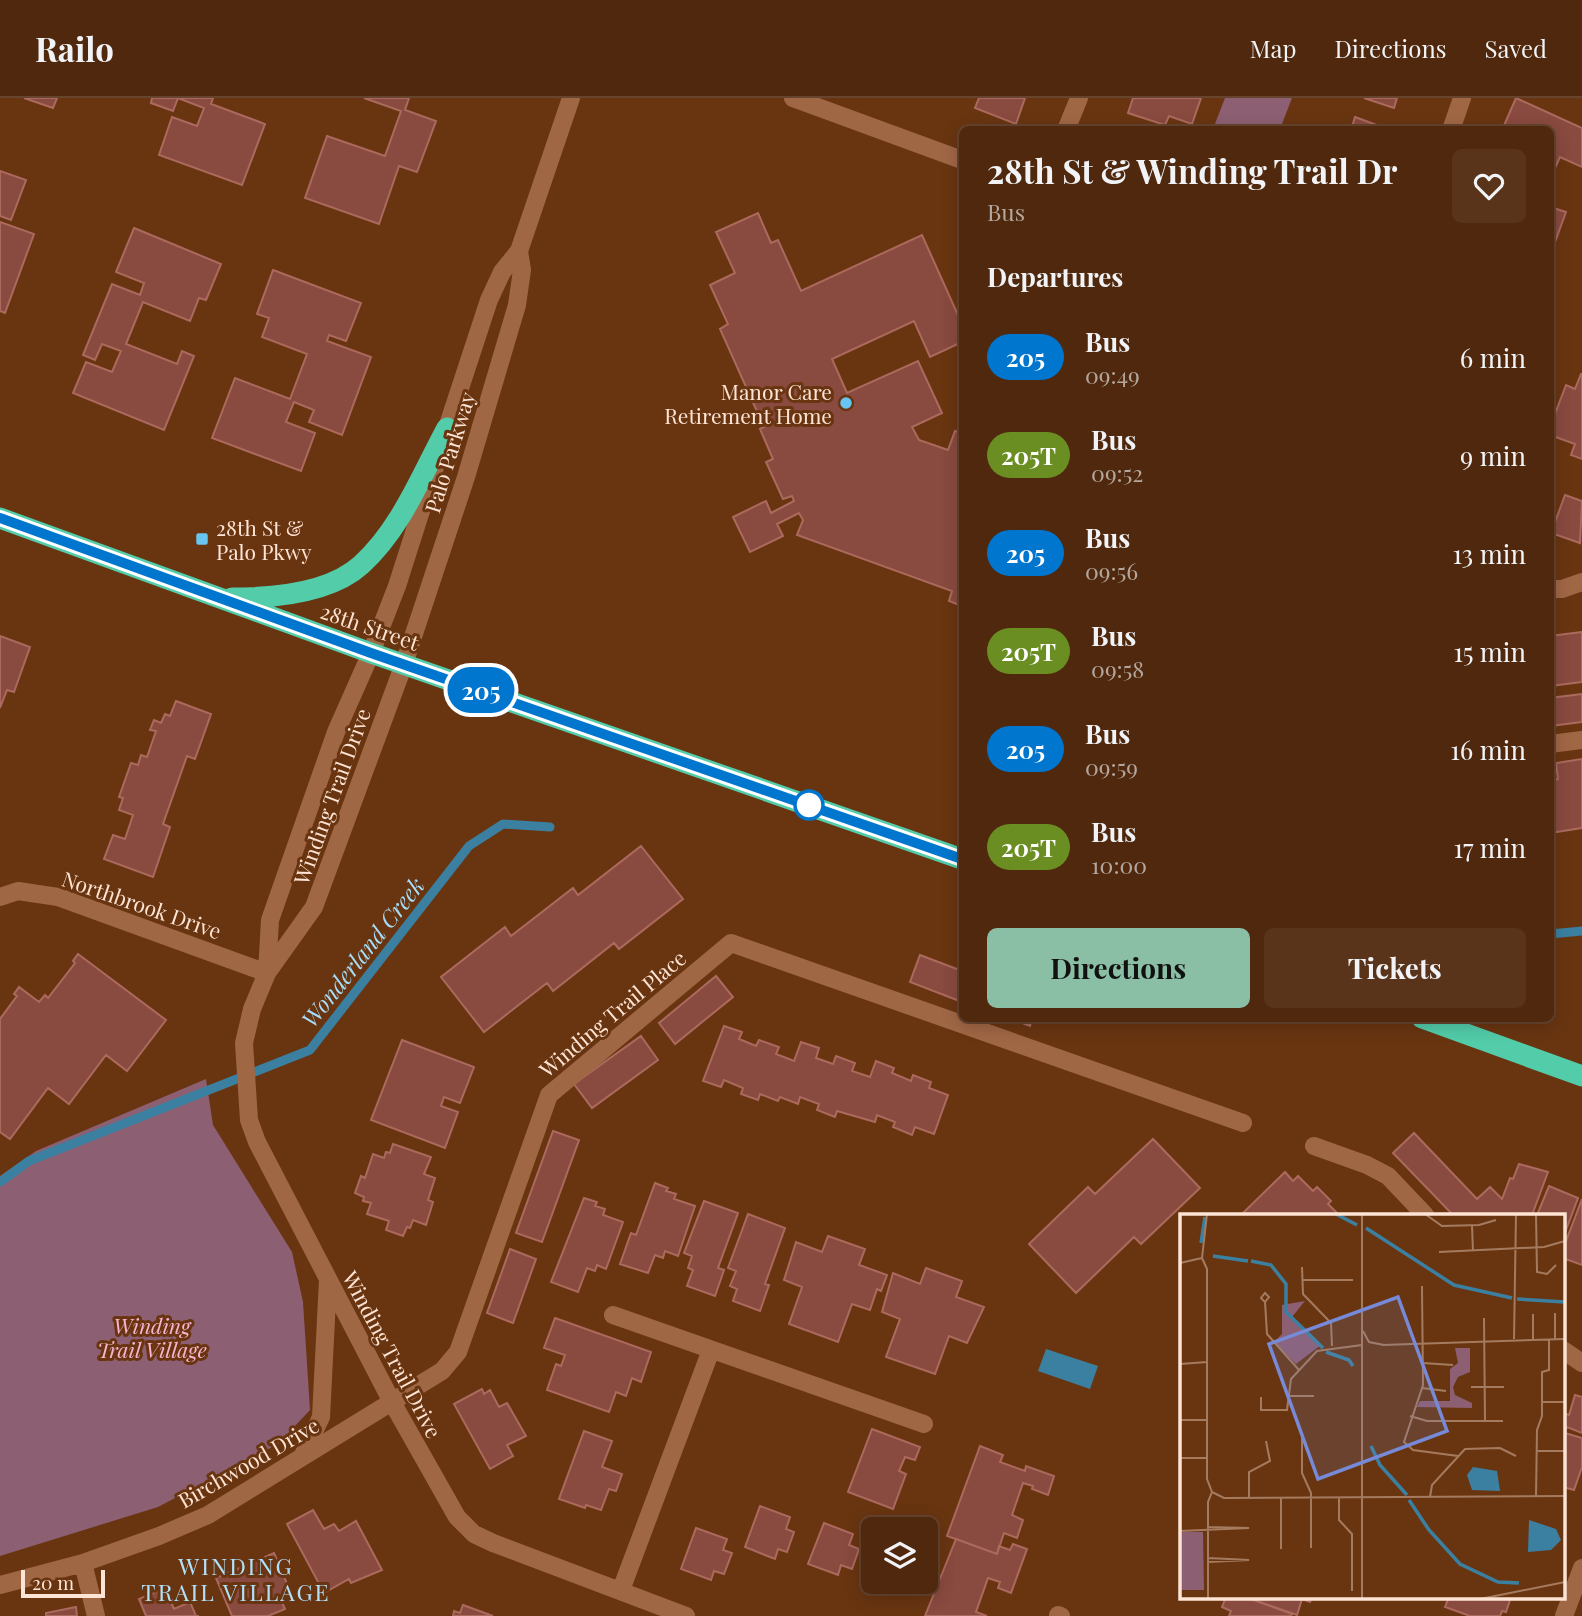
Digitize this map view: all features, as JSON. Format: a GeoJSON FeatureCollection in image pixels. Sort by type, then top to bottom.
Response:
{"type":"FeatureCollection","features":[{"type":"Feature","properties":{"kind":"highway"},"geometry":{"type":"LineString","coordinates":[[219,597],[257,598],[297,592],[319,587],[360,567],[390,530],[447,428]]}},
{"type":"Feature","properties":{"kind":"highway","name":"28th Street"},"geometry":{"type":"LineString","coordinates":[[0,518],[371,653],[959,858]]}},
{"type":"Feature","properties":{"kind":"highway"},"geometry":{"type":"LineString","coordinates":[[1433,1022],[1582,1076]]}},
{"type":"Feature","properties":{"kind":"street","name":"Palo Parkway"},"geometry":{"type":"LineString","coordinates":[[371,653],[397,586],[494,286],[519,251],[572,98]]}},
{"type":"Feature","properties":{"kind":"street"},"geometry":{"type":"LineString","coordinates":[[793,98],[959,159]]}},
{"type":"Feature","properties":{"kind":"street"},"geometry":{"type":"LineString","coordinates":[[1068,126],[1079,98]]}},
{"type":"Feature","properties":{"kind":"street"},"geometry":{"type":"LineString","coordinates":[[1452,126],[1462,98]]}},
{"type":"Feature","properties":{"kind":"street","name":"Palo Parkway"},"geometry":{"type":"LineString","coordinates":[[404,664],[466,477],[517,305],[522,270],[519,251]]}},
{"type":"Feature","properties":{"kind":"street"},"geometry":{"type":"LineString","coordinates":[[1554,589],[1582,582]]}},
{"type":"Feature","properties":{"kind":"street","name":"Winding Trail Drive"},"geometry":{"type":"LineString","coordinates":[[267,973],[270,920],[336,732],[371,653]]}},
{"type":"Feature","properties":{"kind":"street","name":"Winding Trail Drive"},"geometry":{"type":"LineString","coordinates":[[404,664],[314,907],[267,973],[252,1009],[244,1043],[249,1120],[257,1142],[328,1280],[392,1402],[457,1517],[474,1534],[686,1616]]}},
{"type":"Feature","properties":{"kind":"street"},"geometry":{"type":"LineString","coordinates":[[1554,744],[1582,740]]}},
{"type":"Feature","properties":{"kind":"street","name":"Northbrook Drive"},"geometry":{"type":"LineString","coordinates":[[0,897],[18,891],[58,897],[267,973]]}},
{"type":"Feature","properties":{"kind":"street","name":"Winding Trail Place"},"geometry":{"type":"LineString","coordinates":[[392,1402],[442,1371],[458,1352],[549,1095],[731,943],[1243,1123]]}},
{"type":"Feature","properties":{"kind":"street"},"geometry":{"type":"LineString","coordinates":[[1314,1146],[1367,1165],[1388,1176],[1424,1214]]}},
{"type":"Feature","properties":{"kind":"street"},"geometry":{"type":"LineString","coordinates":[[301,1459],[321,1418],[324,1399],[323,1340],[328,1280]]}},
{"type":"Feature","properties":{"kind":"street"},"geometry":{"type":"LineString","coordinates":[[613,1315],[924,1424]]}},
{"type":"Feature","properties":{"kind":"street"},"geometry":{"type":"LineString","coordinates":[[621,1590],[711,1350]]}},
{"type":"Feature","properties":{"kind":"street"},"geometry":{"type":"LineString","coordinates":[[1564,1351],[1582,1363]]}},
{"type":"Feature","properties":{"kind":"street","name":"Birchwood Drive"},"geometry":{"type":"LineString","coordinates":[[0,1585],[83,1563],[208,1515],[392,1402]]}},
{"type":"Feature","properties":{"kind":"street"},"geometry":{"type":"LineString","coordinates":[[83,1563],[96,1616]]}},
{"type":"Feature","properties":{"kind":"street"},"geometry":{"type":"LineString","coordinates":[[1564,1616],[1582,1568]]}},
{"type":"Feature","properties":{"kind":"green space"},"geometry":{"type":"Polygon","coordinates":[[[1225,98],[1292,98],[1281,126],[1214,126],[1225,98]]]}},
{"type":"Feature","properties":{"kind":"green space","name":"Winding Trail Village"},"geometry":{"type":"Polygon","coordinates":[[[206,1079],[213,1125],[292,1252],[303,1302],[310,1410],[278,1444],[158,1507],[0,1556],[0,1176],[36,1151],[206,1079]]]}},
{"type":"Feature","properties":{"kind":"water"},"geometry":{"type":"Polygon","coordinates":[[[1046,1349],[1098,1366],[1090,1389],[1038,1371],[1046,1349]]]}},
{"type":"Feature","properties":{"kind":"building"},"geometry":{"type":"Polygon","coordinates":[[[24,98],[57,98],[53,108],[24,98]]]}},
{"type":"Feature","properties":{"kind":"building"},"geometry":{"type":"Polygon","coordinates":[[[152,98],[178,98],[173,111],[151,103],[152,98]]]}},
{"type":"Feature","properties":{"kind":"building"},"geometry":{"type":"Polygon","coordinates":[[[178,98],[213,98],[211,104],[265,124],[242,185],[159,155],[172,117],[197,126],[204,108],[178,98]]]}},
{"type":"Feature","properties":{"kind":"building"},"geometry":{"type":"Polygon","coordinates":[[[364,98],[409,98],[405,110],[436,121],[417,172],[399,166],[379,224],[305,198],[327,136],[385,156],[401,111],[364,98]]]}},
{"type":"Feature","properties":{"kind":"building"},"geometry":{"type":"Polygon","coordinates":[[[979,98],[1025,98],[1016,124],[975,108],[979,98]]]}},
{"type":"Feature","properties":{"kind":"building"},"geometry":{"type":"Polygon","coordinates":[[[1133,98],[1201,98],[1192,124],[1169,116],[1165,125],[1128,113],[1133,98]]]}},
{"type":"Feature","properties":{"kind":"building"},"geometry":{"type":"Polygon","coordinates":[[[1364,98],[1397,98],[1394,108],[1364,98]]]}},
{"type":"Feature","properties":{"kind":"building"},"geometry":{"type":"Polygon","coordinates":[[[1516,98],[1582,128],[1582,167],[1560,157],[1554,170],[1554,126],[1504,126],[1516,98]]]}},
{"type":"Feature","properties":{"kind":"building"},"geometry":{"type":"Polygon","coordinates":[[[1355,117],[1379,126],[1352,126],[1355,117]]]}},
{"type":"Feature","properties":{"kind":"building"},"geometry":{"type":"Polygon","coordinates":[[[0,171],[26,180],[11,220],[0,216],[0,171]]]}},
{"type":"Feature","properties":{"kind":"building"},"geometry":{"type":"Polygon","coordinates":[[[1554,208],[1566,212],[1554,245],[1554,208]]]}},
{"type":"Feature","properties":{"kind":"building","name":"Manor Care Retirement Home"},"geometry":{"type":"Polygon","coordinates":[[[758,213],[771,243],[778,240],[801,291],[922,235],[959,317],[959,343],[930,357],[914,321],[832,359],[847,393],[918,361],[942,413],[912,427],[919,440],[948,450],[955,431],[959,432],[959,605],[949,601],[952,591],[797,535],[803,520],[799,513],[777,524],[783,536],[750,552],[733,517],[766,501],[771,513],[794,501],[792,496],[783,499],[766,462],[773,459],[760,429],[764,427],[720,329],[728,324],[710,285],[735,273],[716,232],[758,213]]]}},
{"type":"Feature","properties":{"kind":"building"},"geometry":{"type":"Polygon","coordinates":[[[0,222],[34,234],[5,313],[0,311],[0,222]]]}},
{"type":"Feature","properties":{"kind":"building"},"geometry":{"type":"Polygon","coordinates":[[[134,228],[221,264],[206,300],[199,298],[190,321],[143,302],[126,344],[177,364],[182,351],[194,356],[164,430],[73,393],[86,362],[112,372],[121,351],[102,344],[95,360],[83,355],[112,284],[140,295],[144,283],[116,272],[134,228]]]}},
{"type":"Feature","properties":{"kind":"building"},"geometry":{"type":"Polygon","coordinates":[[[273,270],[361,303],[346,341],[329,335],[327,341],[371,357],[342,435],[309,422],[314,410],[294,402],[286,422],[315,433],[301,471],[212,438],[235,378],[290,399],[307,354],[262,337],[269,318],[257,314],[273,270]]]}},
{"type":"Feature","properties":{"kind":"building"},"geometry":{"type":"Polygon","coordinates":[[[1582,374],[1582,459],[1571,455],[1575,444],[1554,436],[1554,416],[1566,385],[1575,389],[1582,374]]]}},
{"type":"Feature","properties":{"kind":"building"},"geometry":{"type":"Polygon","coordinates":[[[1565,495],[1582,501],[1580,543],[1554,534],[1554,525],[1565,495]]]}},
{"type":"Feature","properties":{"kind":"building"},"geometry":{"type":"Polygon","coordinates":[[[1582,632],[1582,682],[1554,686],[1554,636],[1582,632]]]}},
{"type":"Feature","properties":{"kind":"building"},"geometry":{"type":"Polygon","coordinates":[[[0,636],[30,647],[14,692],[7,690],[0,708],[0,636]]]}},
{"type":"Feature","properties":{"kind":"building"},"geometry":{"type":"Polygon","coordinates":[[[1582,694],[1582,722],[1554,726],[1554,698],[1582,694]]]}},
{"type":"Feature","properties":{"kind":"building"},"geometry":{"type":"Polygon","coordinates":[[[176,701],[211,714],[195,759],[187,756],[163,824],[170,827],[153,877],[104,859],[113,835],[125,839],[133,815],[119,810],[123,798],[119,797],[131,763],[138,765],[141,755],[147,757],[156,731],[150,730],[154,720],[161,723],[165,714],[170,716],[176,701]]]}},
{"type":"Feature","properties":{"kind":"building"},"geometry":{"type":"Polygon","coordinates":[[[1582,759],[1582,828],[1554,832],[1554,780],[1558,779],[1556,763],[1582,759]]]}},
{"type":"Feature","properties":{"kind":"building"},"geometry":{"type":"Polygon","coordinates":[[[641,846],[683,899],[619,949],[614,943],[553,991],[547,983],[484,1032],[441,977],[505,927],[511,936],[573,888],[578,895],[641,846]]]}},
{"type":"Feature","properties":{"kind":"building"},"geometry":{"type":"Polygon","coordinates":[[[78,954],[166,1020],[127,1071],[106,1055],[69,1104],[48,1088],[10,1139],[0,1132],[0,1019],[17,996],[14,994],[19,987],[39,1002],[45,995],[48,998],[75,963],[73,961],[78,954]]]}},
{"type":"Feature","properties":{"kind":"building"},"geometry":{"type":"Polygon","coordinates":[[[920,955],[959,970],[959,1001],[910,982],[920,955]]]}},
{"type":"Feature","properties":{"kind":"building"},"geometry":{"type":"Polygon","coordinates":[[[716,976],[733,997],[675,1044],[659,1023],[716,976]]]}},
{"type":"Feature","properties":{"kind":"building"},"geometry":{"type":"Polygon","coordinates":[[[724,1026],[742,1032],[739,1039],[756,1046],[759,1040],[779,1047],[776,1054],[794,1061],[801,1042],[819,1048],[816,1058],[833,1064],[836,1056],[855,1063],[852,1071],[870,1077],[876,1061],[894,1068],[892,1073],[911,1081],[913,1075],[931,1082],[929,1088],[948,1095],[934,1134],[915,1127],[912,1135],[893,1127],[895,1122],[877,1115],[875,1122],[837,1111],[835,1117],[817,1110],[819,1104],[800,1097],[798,1104],[780,1097],[778,1101],[760,1094],[758,1100],[741,1094],[743,1088],[724,1080],[721,1087],[703,1081],[724,1026]]]}},
{"type":"Feature","properties":{"kind":"building"},"geometry":{"type":"Polygon","coordinates":[[[641,1036],[658,1060],[592,1108],[574,1084],[641,1036]]]}},
{"type":"Feature","properties":{"kind":"building"},"geometry":{"type":"Polygon","coordinates":[[[402,1040],[474,1067],[460,1103],[444,1097],[441,1106],[458,1112],[445,1148],[371,1120],[402,1040]]]}},
{"type":"Feature","properties":{"kind":"building"},"geometry":{"type":"Polygon","coordinates":[[[553,1131],[579,1140],[542,1242],[516,1233],[553,1131]]]}},
{"type":"Feature","properties":{"kind":"building"},"geometry":{"type":"Polygon","coordinates":[[[1414,1133],[1477,1199],[1490,1187],[1502,1199],[1519,1164],[1548,1172],[1532,1214],[1452,1214],[1393,1153],[1414,1133]]]}},
{"type":"Feature","properties":{"kind":"building"},"geometry":{"type":"Polygon","coordinates":[[[1153,1139],[1200,1188],[1141,1244],[1134,1237],[1076,1293],[1029,1244],[1088,1187],[1095,1194],[1153,1139]]]}},
{"type":"Feature","properties":{"kind":"building"},"geometry":{"type":"Polygon","coordinates":[[[393,1144],[431,1157],[424,1174],[435,1178],[428,1200],[433,1202],[426,1225],[413,1220],[403,1236],[386,1230],[389,1221],[367,1214],[371,1203],[363,1201],[364,1197],[355,1193],[361,1176],[365,1178],[373,1154],[384,1158],[386,1152],[390,1153],[393,1144]]]}},
{"type":"Feature","properties":{"kind":"building"},"geometry":{"type":"Polygon","coordinates":[[[1285,1172],[1293,1181],[1298,1176],[1313,1191],[1317,1187],[1331,1201],[1328,1204],[1338,1214],[1242,1214],[1285,1172]]]}},
{"type":"Feature","properties":{"kind":"building"},"geometry":{"type":"Polygon","coordinates":[[[655,1183],[676,1194],[674,1199],[695,1206],[678,1256],[665,1251],[663,1258],[655,1255],[648,1273],[620,1264],[631,1233],[636,1235],[655,1183]]]}},
{"type":"Feature","properties":{"kind":"building"},"geometry":{"type":"Polygon","coordinates":[[[1549,1186],[1578,1198],[1564,1235],[1564,1214],[1537,1214],[1549,1186]]]}},
{"type":"Feature","properties":{"kind":"building"},"geometry":{"type":"Polygon","coordinates":[[[584,1198],[597,1202],[595,1206],[605,1209],[603,1215],[623,1222],[606,1269],[597,1265],[595,1271],[587,1268],[578,1292],[551,1282],[584,1198]]]}},
{"type":"Feature","properties":{"kind":"building"},"geometry":{"type":"Polygon","coordinates":[[[1582,1199],[1582,1265],[1564,1258],[1564,1246],[1582,1199]]]}},
{"type":"Feature","properties":{"kind":"building"},"geometry":{"type":"Polygon","coordinates":[[[704,1201],[738,1213],[718,1268],[724,1270],[715,1296],[687,1286],[693,1270],[688,1268],[692,1256],[684,1253],[704,1201]]]}},
{"type":"Feature","properties":{"kind":"building"},"geometry":{"type":"Polygon","coordinates":[[[748,1214],[785,1228],[765,1284],[769,1285],[760,1311],[733,1301],[737,1289],[730,1286],[736,1271],[728,1268],[748,1214]]]}},
{"type":"Feature","properties":{"kind":"building"},"geometry":{"type":"Polygon","coordinates":[[[828,1236],[865,1249],[859,1265],[887,1275],[881,1291],[877,1289],[870,1310],[852,1304],[838,1342],[789,1324],[802,1287],[784,1280],[796,1242],[822,1252],[828,1236]]]}},
{"type":"Feature","properties":{"kind":"building"},"geometry":{"type":"Polygon","coordinates":[[[510,1249],[536,1259],[513,1323],[487,1313],[510,1249]]]}},
{"type":"Feature","properties":{"kind":"building"},"geometry":{"type":"Polygon","coordinates":[[[926,1268],[962,1281],[956,1297],[984,1307],[967,1343],[949,1336],[935,1374],[886,1357],[900,1319],[882,1312],[893,1273],[920,1284],[926,1268]]]}},
{"type":"Feature","properties":{"kind":"building"},"geometry":{"type":"Polygon","coordinates":[[[555,1318],[651,1352],[641,1382],[632,1378],[626,1396],[616,1392],[609,1412],[547,1390],[556,1364],[561,1366],[565,1355],[544,1348],[555,1318]]]}},
{"type":"Feature","properties":{"kind":"building"},"geometry":{"type":"Polygon","coordinates":[[[482,1389],[484,1394],[490,1390],[499,1407],[507,1403],[526,1436],[507,1445],[513,1456],[490,1469],[454,1404],[482,1389]]]}},
{"type":"Feature","properties":{"kind":"building"},"geometry":{"type":"Polygon","coordinates":[[[1575,1395],[1582,1397],[1582,1433],[1567,1427],[1565,1433],[1582,1438],[1582,1467],[1574,1490],[1564,1487],[1564,1413],[1569,1415],[1575,1395]]]}},
{"type":"Feature","properties":{"kind":"building"},"geometry":{"type":"Polygon","coordinates":[[[872,1429],[920,1447],[915,1460],[905,1457],[899,1471],[906,1474],[893,1509],[848,1492],[872,1429]]]}},
{"type":"Feature","properties":{"kind":"building"},"geometry":{"type":"Polygon","coordinates":[[[584,1431],[612,1441],[602,1467],[622,1474],[616,1491],[609,1489],[601,1510],[586,1505],[585,1508],[559,1499],[584,1431]]]}},
{"type":"Feature","properties":{"kind":"building"},"geometry":{"type":"Polygon","coordinates":[[[980,1446],[1003,1455],[1000,1462],[1025,1471],[1026,1466],[1054,1476],[1048,1495],[1023,1483],[1012,1515],[1023,1520],[1017,1538],[1004,1533],[997,1554],[947,1536],[980,1446]]]}},
{"type":"Feature","properties":{"kind":"building"},"geometry":{"type":"Polygon","coordinates":[[[760,1506],[790,1517],[786,1529],[794,1532],[787,1552],[778,1549],[775,1559],[745,1547],[760,1506]]]}},
{"type":"Feature","properties":{"kind":"building"},"geometry":{"type":"Polygon","coordinates":[[[313,1510],[324,1529],[334,1524],[339,1531],[356,1521],[382,1570],[351,1583],[349,1579],[324,1593],[287,1524],[313,1510]]]}},
{"type":"Feature","properties":{"kind":"building"},"geometry":{"type":"Polygon","coordinates":[[[824,1523],[853,1534],[849,1545],[859,1549],[852,1569],[841,1565],[838,1575],[808,1564],[824,1523]]]}},
{"type":"Feature","properties":{"kind":"building"},"geometry":{"type":"Polygon","coordinates":[[[696,1528],[727,1539],[723,1550],[732,1553],[724,1574],[714,1571],[711,1580],[681,1569],[696,1528]]]}},
{"type":"Feature","properties":{"kind":"building"},"geometry":{"type":"Polygon","coordinates":[[[956,1539],[997,1554],[999,1546],[1010,1550],[1013,1544],[1027,1549],[1011,1593],[998,1588],[1000,1582],[988,1578],[976,1612],[987,1616],[925,1616],[934,1594],[938,1594],[938,1584],[956,1539]]]}},
{"type":"Feature","properties":{"kind":"building"},"geometry":{"type":"Polygon","coordinates":[[[274,1553],[291,1593],[280,1598],[285,1609],[268,1616],[232,1616],[216,1578],[274,1553]]]}},
{"type":"Feature","properties":{"kind":"building"},"geometry":{"type":"Polygon","coordinates":[[[165,1588],[174,1609],[190,1602],[196,1616],[146,1616],[139,1599],[165,1588]]]}},
{"type":"Feature","properties":{"kind":"building"},"geometry":{"type":"Polygon","coordinates":[[[1226,1598],[1248,1598],[1292,1614],[1229,1616],[1231,1611],[1222,1607],[1226,1598]]]}},
{"type":"Feature","properties":{"kind":"building"},"geometry":{"type":"Polygon","coordinates":[[[1248,1598],[1312,1598],[1310,1602],[1302,1599],[1297,1615],[1248,1598]]]}},
{"type":"Feature","properties":{"kind":"building"},"geometry":{"type":"Polygon","coordinates":[[[1449,1598],[1511,1598],[1506,1612],[1502,1611],[1500,1616],[1470,1616],[1445,1607],[1449,1598]]]}},
{"type":"Feature","properties":{"kind":"building"},"geometry":{"type":"Polygon","coordinates":[[[463,1605],[493,1616],[453,1616],[454,1611],[460,1613],[463,1605]]]}},
{"type":"Feature","properties":{"kind":"building"},"geometry":{"type":"Polygon","coordinates":[[[76,1607],[77,1616],[46,1616],[46,1613],[76,1607]]]}},
{"type":"Feature","properties":{"kind":"waterway","name":"Wonderland Creek"},"geometry":{"type":"LineString","coordinates":[[0,1182],[29,1161],[310,1050],[469,846],[503,824],[550,827]]}},
{"type":"Feature","properties":{"kind":"waterway","name":"Wonderland Creek"},"geometry":{"type":"LineString","coordinates":[[1554,934],[1582,931]]}},
{"type":"Feature","properties":{"kind":"bus line","name":"205"},"geometry":{"type":"LineString","coordinates":[[0,518],[371,653],[959,858]]}},
{"type":"Feature","properties":{"kind":"place","name":"Manor Care Retirement Home"},"geometry":{"type":"Point","coordinates":[846,403]}},
{"type":"Feature","properties":{"kind":"place","name":"28th St & Palo Pkwy"},"geometry":{"type":"Point","coordinates":[202,539]}},
{"type":"Feature","properties":{"kind":"district","name":"WINDING TRAIL VILLAGE"},"geometry":{"type":"Point","coordinates":[236,1578]}}]}
